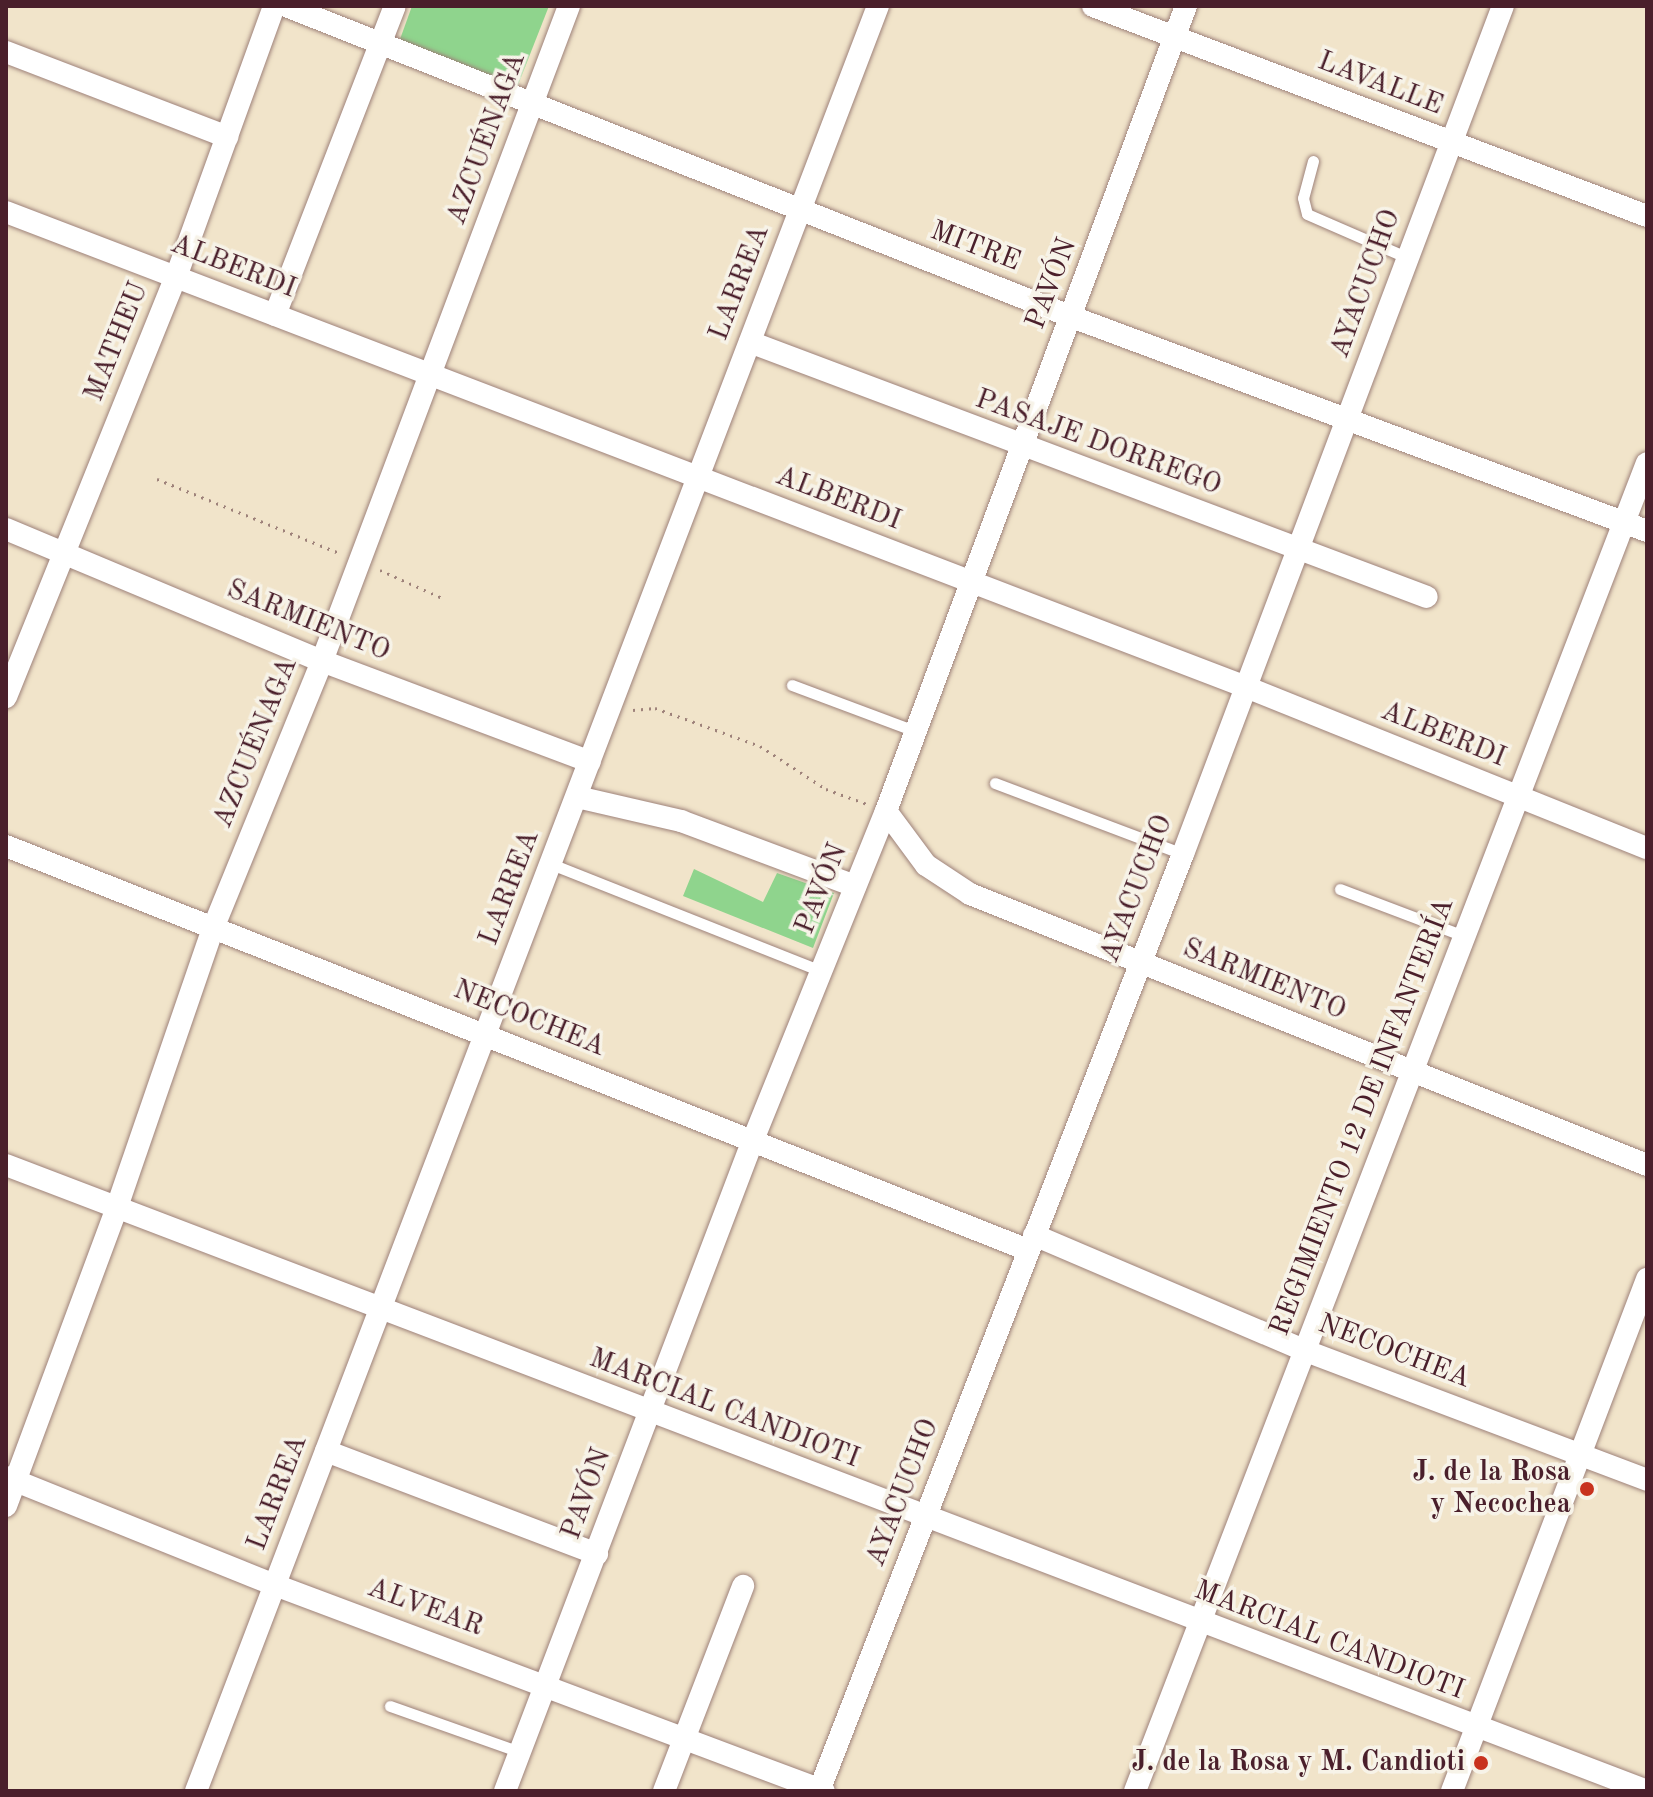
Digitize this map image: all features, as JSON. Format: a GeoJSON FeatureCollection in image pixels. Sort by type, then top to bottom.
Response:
{"type":"FeatureCollection","features":[{"type":"Feature","properties":{"kind":"street","name":"MATHEU"},"geometry":{"type":"LineString","coordinates":[[6,697],[176,277],[274,6]]}},
{"type":"Feature","properties":{"kind":"street","name":"MITRE"},"geometry":{"type":"LineString","coordinates":[[286,6],[380,46],[1072,317],[1349,416],[1647,531]]}},
{"type":"Feature","properties":{"kind":"street"},"geometry":{"type":"LineString","coordinates":[[275,315],[395,6]]}},
{"type":"Feature","properties":{"kind":"street","name":"AZCUÉNAGA"},"geometry":{"type":"LineString","coordinates":[[6,1506],[11,1478],[117,1207],[214,926],[322,661],[569,6]]}},
{"type":"Feature","properties":{"kind":"street","name":"LARREA"},"geometry":{"type":"LineString","coordinates":[[196,1791],[878,6]]}},
{"type":"Feature","properties":{"kind":"street","name":"LAVALLE"},"geometry":{"type":"LineString","coordinates":[[1093,6],[1647,216]]}},
{"type":"Feature","properties":{"kind":"street","name":"PAVÓN"},"geometry":{"type":"LineString","coordinates":[[505,1791],[753,1140],[886,811],[1019,447],[1072,317],[1186,6]]}},
{"type":"Feature","properties":{"kind":"street","name":"AYACUCHO"},"geometry":{"type":"LineString","coordinates":[[821,1790],[1183,854],[1503,6]]}},
{"type":"Feature","properties":{"kind":"street"},"geometry":{"type":"LineString","coordinates":[[6,52],[227,137]]}},
{"type":"Feature","properties":{"kind":"street","name":"ALBERDI"},"geometry":{"type":"LineString","coordinates":[[6,212],[1246,687],[1647,848]]}},
{"type":"Feature","properties":{"kind":"street","name":"PASAJE DORREGO"},"geometry":{"type":"LineString","coordinates":[[750,342],[1019,447],[1427,597]]}},
{"type":"Feature","properties":{"kind":"street","name":"REGIMIENTO 12 DE INFANTERÍA"},"geometry":{"type":"LineString","coordinates":[[1135,1791],[1647,463]]}},
{"type":"Feature","properties":{"kind":"street","name":"SARMIENTO"},"geometry":{"type":"LineString","coordinates":[[6,529],[322,661],[590,762]]}},
{"type":"Feature","properties":{"kind":"street"},"geometry":{"type":"LineString","coordinates":[[577,797],[681,821],[855,886]]}},
{"type":"Feature","properties":{"kind":"street","name":"SARMIENTO"},"geometry":{"type":"LineString","coordinates":[[886,811],[926,865],[948,882],[1008,912],[1647,1165]]}},
{"type":"Feature","properties":{"kind":"street","name":"NECOCHEA"},"geometry":{"type":"LineString","coordinates":[[6,846],[753,1140],[1031,1243],[1647,1480]]}},
{"type":"Feature","properties":{"kind":"street","name":"MARCIAL CANDIOTI"},"geometry":{"type":"LineString","coordinates":[[6,1165],[1199,1624],[1647,1791]]}},
{"type":"Feature","properties":{"kind":"street"},"geometry":{"type":"LineString","coordinates":[[1452,1791],[1647,1279]]}},
{"type":"Feature","properties":{"kind":"street"},"geometry":{"type":"LineString","coordinates":[[326,1451],[597,1554]]}},
{"type":"Feature","properties":{"kind":"street","name":"ALVEAR"},"geometry":{"type":"LineString","coordinates":[[11,1478],[275,1585],[821,1790]]}},
{"type":"Feature","properties":{"kind":"street"},"geometry":{"type":"LineString","coordinates":[[664,1791],[743,1586]]}},
{"type":"Feature","properties":{"kind":"lane"},"geometry":{"type":"LineString","coordinates":[[1313,161],[1303,198],[1307,214],[1408,258]]}},
{"type":"Feature","properties":{"kind":"lane"},"geometry":{"type":"LineString","coordinates":[[792,685],[915,731]]}},
{"type":"Feature","properties":{"kind":"lane"},"geometry":{"type":"LineString","coordinates":[[995,783],[1183,854]]}},
{"type":"Feature","properties":{"kind":"lane"},"geometry":{"type":"LineString","coordinates":[[551,864],[821,971]]}},
{"type":"Feature","properties":{"kind":"lane"},"geometry":{"type":"LineString","coordinates":[[1340,889],[1464,936]]}},
{"type":"Feature","properties":{"kind":"lane"},"geometry":{"type":"LineString","coordinates":[[390,1706],[520,1752]]}},
{"type":"Feature","properties":{"kind":"path"},"geometry":{"type":"LineString","coordinates":[[157,479],[442,598]]}},
{"type":"Feature","properties":{"kind":"path"},"geometry":{"type":"LineString","coordinates":[[609,713],[655,708],[760,746],[826,789],[886,811]]}},
{"type":"Feature","properties":{"kind":"green space"},"geometry":{"type":"Polygon","coordinates":[[[412,6],[549,6],[516,90],[399,42],[412,6]]]}},
{"type":"Feature","properties":{"kind":"green space"},"geometry":{"type":"Polygon","coordinates":[[[694,869],[763,902],[777,873],[834,893],[813,948],[683,896],[694,869]]]}},
{"type":"Feature","properties":{"kind":"place","name":"J. de la Rosa y Necochea"},"geometry":{"type":"Point","coordinates":[1587,1489]}},
{"type":"Feature","properties":{"kind":"place","name":"J. de la Rosa y M. Candioti"},"geometry":{"type":"Point","coordinates":[1481,1763]}}]}
